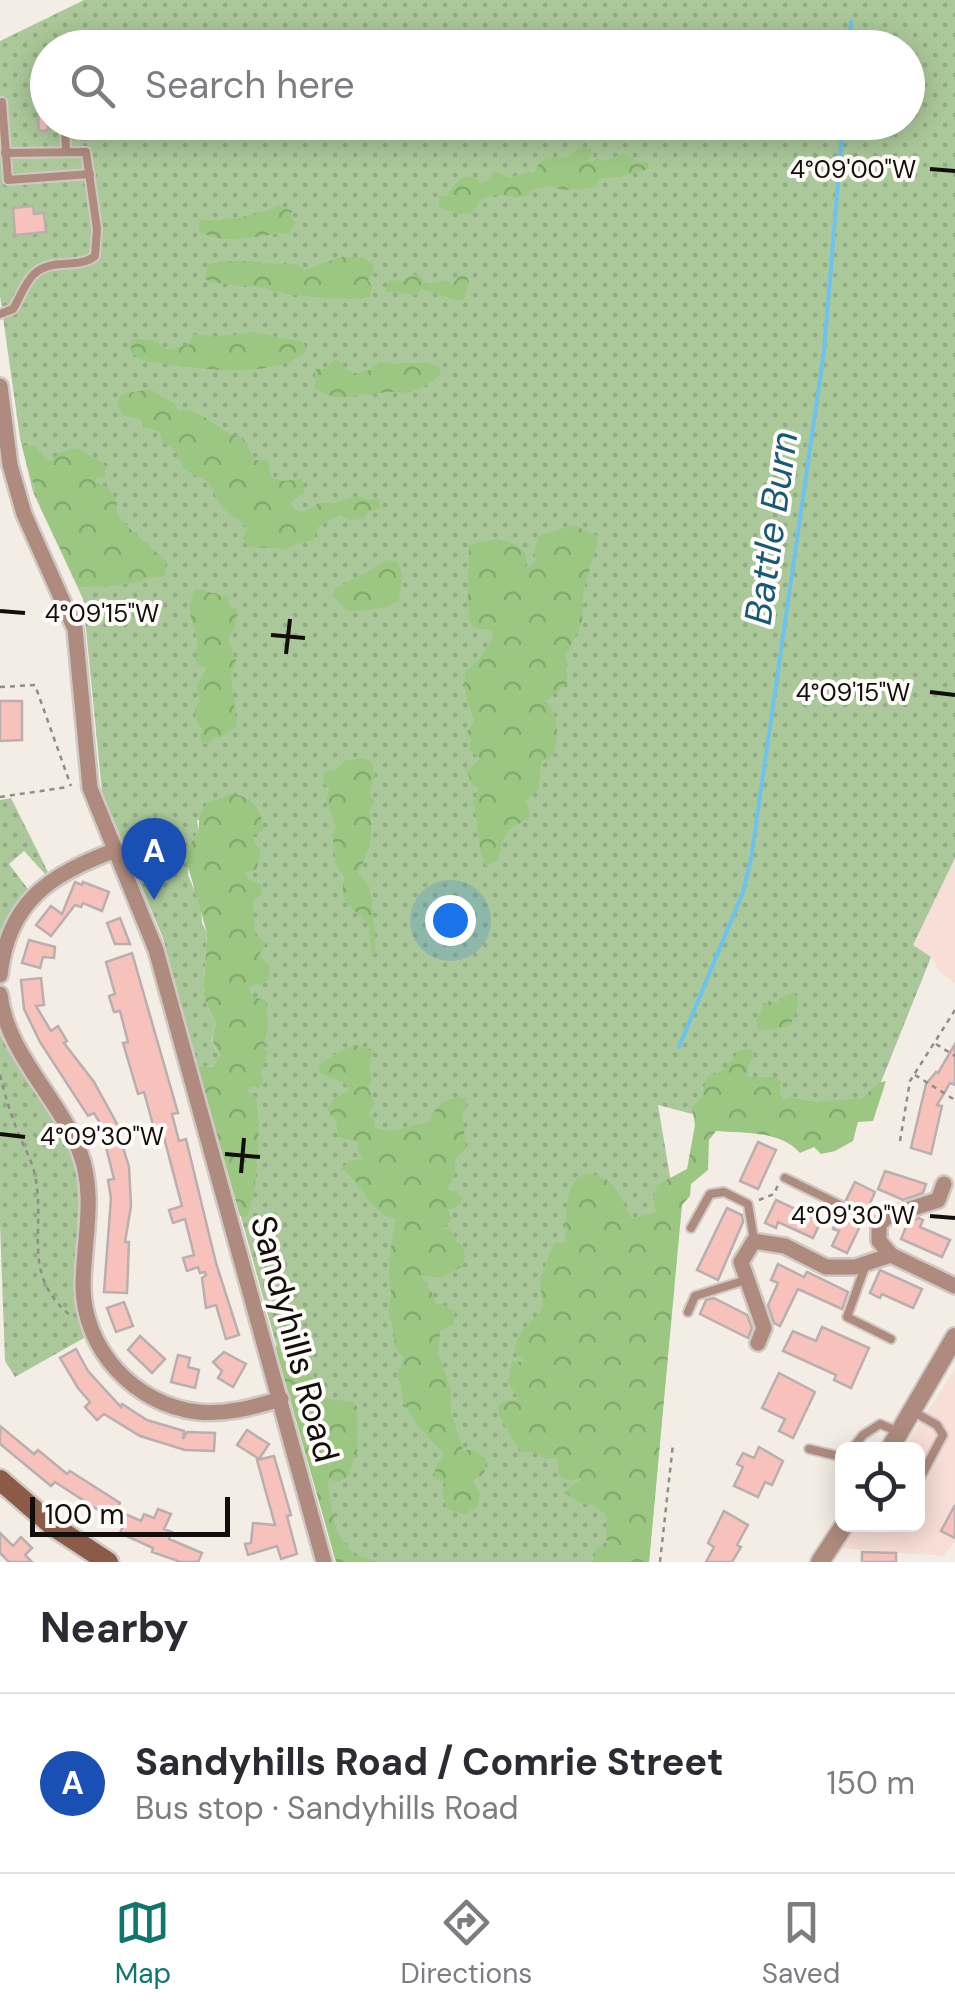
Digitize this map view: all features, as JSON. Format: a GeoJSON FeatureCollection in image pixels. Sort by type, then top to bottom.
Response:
{"type":"FeatureCollection","features":[{"type":"Feature","properties":{"kind":"main road"},"geometry":{"type":"LineString","coordinates":[[1,1482],[53,1526],[108,1562]]}},
{"type":"Feature","properties":{"kind":"street","name":"Sandyhills Road"},"geometry":{"type":"LineString","coordinates":[[0,386],[10,464],[24,514],[75,629],[89,784],[156,950],[324,1562]]}},
{"type":"Feature","properties":{"kind":"street"},"geometry":{"type":"LineString","coordinates":[[0,976],[13,927],[38,890],[68,869],[116,850]]}},
{"type":"Feature","properties":{"kind":"street"},"geometry":{"type":"LineString","coordinates":[[0,994],[4,1017],[16,1045],[56,1102],[83,1162],[88,1196],[83,1288],[88,1320],[112,1366],[138,1390],[188,1410],[218,1413],[280,1399]]}},
{"type":"Feature","properties":{"kind":"street"},"geometry":{"type":"LineString","coordinates":[[944,1184],[938,1200],[889,1216],[879,1224],[879,1240],[891,1255],[955,1286]]}},
{"type":"Feature","properties":{"kind":"street"},"geometry":{"type":"LineString","coordinates":[[758,1342],[764,1328],[741,1262],[754,1240],[786,1246],[826,1267],[855,1267],[891,1255]]}},
{"type":"Feature","properties":{"kind":"street"},"geometry":{"type":"LineString","coordinates":[[893,1442],[947,1367],[955,1337]]}},
{"type":"Feature","properties":{"kind":"street"},"geometry":{"type":"LineString","coordinates":[[820,1562],[840,1532]]}},
{"type":"Feature","properties":{"kind":"lane"},"geometry":{"type":"LineString","coordinates":[[2,102],[5,175],[12,181],[90,174]]}},
{"type":"Feature","properties":{"kind":"lane"},"geometry":{"type":"LineString","coordinates":[[66,140],[66,150]]}},
{"type":"Feature","properties":{"kind":"lane"},"geometry":{"type":"LineString","coordinates":[[0,314],[13,310],[29,280],[47,265],[87,262],[95,256],[98,240],[86,152],[5,153]]}},
{"type":"Feature","properties":{"kind":"lane"},"geometry":{"type":"LineString","coordinates":[[785,1178],[879,1224]]}},
{"type":"Feature","properties":{"kind":"lane"},"geometry":{"type":"LineString","coordinates":[[692,1228],[710,1194],[724,1192],[748,1204],[754,1240]]}},
{"type":"Feature","properties":{"kind":"lane"},"geometry":{"type":"LineString","coordinates":[[866,1263],[847,1317],[891,1339]]}},
{"type":"Feature","properties":{"kind":"lane"},"geometry":{"type":"LineString","coordinates":[[688,1312],[695,1296],[748,1280]]}},
{"type":"Feature","properties":{"kind":"lane"},"geometry":{"type":"LineString","coordinates":[[912,1411],[936,1425],[942,1435],[925,1468]]}},
{"type":"Feature","properties":{"kind":"lane"},"geometry":{"type":"LineString","coordinates":[[860,1442],[880,1424],[899,1432]]}},
{"type":"Feature","properties":{"kind":"lane"},"geometry":{"type":"LineString","coordinates":[[809,1450],[835,1456]]}},
{"type":"Feature","properties":{"kind":"path"},"geometry":{"type":"LineString","coordinates":[[0,687],[35,685],[71,786],[0,797]]}},
{"type":"Feature","properties":{"kind":"path"},"geometry":{"type":"LineString","coordinates":[[900,1141],[910,1081],[955,1010]]}},
{"type":"Feature","properties":{"kind":"path"},"geometry":{"type":"LineString","coordinates":[[934,1044],[955,1056]]}},
{"type":"Feature","properties":{"kind":"path"},"geometry":{"type":"LineString","coordinates":[[915,1074],[955,1100]]}},
{"type":"Feature","properties":{"kind":"path"},"geometry":{"type":"LineString","coordinates":[[0,1075],[8,1106],[34,1168],[38,1266],[42,1278],[63,1310],[73,1318],[88,1320]]}},
{"type":"Feature","properties":{"kind":"path"},"geometry":{"type":"LineString","coordinates":[[748,1204],[774,1194],[782,1177],[785,1178]]}},
{"type":"Feature","properties":{"kind":"path"},"geometry":{"type":"LineString","coordinates":[[660,1562],[673,1444]]}},
{"type":"Feature","properties":{"kind":"shaded area"},"geometry":{"type":"Polygon","coordinates":[[[955,858],[955,983],[940,972],[931,957],[912,945],[955,858]]]}},
{"type":"Feature","properties":{"kind":"shaded area"},"geometry":{"type":"Polygon","coordinates":[[[955,1369],[955,1542],[943,1556],[838,1548],[849,1532],[925,1532],[925,1442],[908,1442],[955,1369]]]}},
{"type":"Feature","properties":{"kind":"green space"},"geometry":{"type":"Polygon","coordinates":[[[84,0],[955,0],[955,858],[913,945],[931,957],[871,1107],[738,1126],[658,1105],[679,1230],[649,1562],[336,1562],[236,1199],[207,812],[197,821],[199,830],[190,844],[188,875],[207,933],[203,996],[216,1024],[214,1045],[222,1056],[213,1067],[197,1065],[163,938],[102,792],[83,599],[33,492],[20,438],[0,296],[0,41],[84,0]]]}},
{"type":"Feature","properties":{"kind":"green space"},"geometry":{"type":"Polygon","coordinates":[[[581,147],[591,148],[587,161],[605,161],[623,153],[637,162],[648,162],[649,169],[601,178],[594,188],[562,190],[552,186],[534,189],[524,197],[492,195],[480,200],[472,213],[457,214],[439,207],[439,195],[447,197],[462,179],[476,178],[483,185],[493,173],[509,178],[528,172],[535,174],[542,160],[567,158],[581,147]]]}},
{"type":"Feature","properties":{"kind":"green space"},"geometry":{"type":"Polygon","coordinates":[[[278,205],[292,211],[295,222],[290,233],[232,239],[199,231],[202,220],[241,217],[278,205]]]}},
{"type":"Feature","properties":{"kind":"green space"},"geometry":{"type":"Polygon","coordinates":[[[341,257],[361,257],[373,264],[368,280],[372,286],[370,296],[343,299],[284,294],[266,288],[209,282],[205,278],[209,264],[221,262],[297,264],[304,270],[341,257]]]}},
{"type":"Feature","properties":{"kind":"green space"},"geometry":{"type":"Polygon","coordinates":[[[414,274],[426,284],[446,280],[452,285],[460,275],[467,276],[464,299],[458,301],[422,289],[416,295],[385,291],[390,280],[402,281],[414,274]]]}},
{"type":"Feature","properties":{"kind":"green space"},"geometry":{"type":"Polygon","coordinates":[[[251,332],[303,342],[307,351],[279,365],[244,370],[158,363],[140,359],[132,352],[131,339],[153,341],[172,349],[188,346],[193,334],[217,337],[251,332]]]}},
{"type":"Feature","properties":{"kind":"green space"},"geometry":{"type":"Polygon","coordinates":[[[335,360],[354,374],[370,370],[380,362],[441,368],[434,380],[408,393],[337,397],[315,389],[315,369],[324,369],[335,360]]]}},
{"type":"Feature","properties":{"kind":"green space"},"geometry":{"type":"Polygon","coordinates":[[[150,389],[175,404],[178,411],[195,413],[243,438],[255,460],[267,460],[271,477],[283,481],[303,479],[304,492],[290,503],[295,510],[304,512],[319,503],[357,496],[370,500],[378,497],[380,508],[368,512],[363,519],[350,520],[339,515],[319,526],[313,540],[288,549],[248,547],[242,538],[248,529],[219,503],[208,482],[185,470],[174,449],[162,442],[160,432],[145,427],[140,419],[122,415],[117,403],[122,394],[150,389]]]}},
{"type":"Feature","properties":{"kind":"green space"},"geometry":{"type":"Polygon","coordinates":[[[22,446],[34,446],[51,462],[59,453],[76,448],[106,464],[105,478],[97,477],[95,482],[113,493],[116,513],[166,561],[165,576],[119,585],[79,587],[41,509],[22,446]]]}},
{"type":"Feature","properties":{"kind":"green space"},"geometry":{"type":"Polygon","coordinates":[[[574,525],[597,536],[598,541],[583,593],[582,622],[566,656],[567,683],[544,703],[550,705],[555,718],[555,747],[549,760],[542,760],[538,790],[526,800],[530,816],[511,828],[497,861],[486,866],[473,803],[479,788],[472,785],[467,771],[480,759],[469,749],[471,740],[467,732],[475,720],[467,697],[465,672],[478,661],[494,636],[491,629],[478,629],[470,623],[469,545],[492,540],[513,544],[526,553],[526,570],[536,560],[538,536],[574,525]]]}},
{"type":"Feature","properties":{"kind":"green space"},"geometry":{"type":"Polygon","coordinates":[[[387,560],[397,562],[402,573],[399,601],[374,609],[347,611],[333,595],[334,589],[387,560]]]}},
{"type":"Feature","properties":{"kind":"green space"},"geometry":{"type":"Polygon","coordinates":[[[196,589],[228,597],[229,606],[237,609],[236,626],[228,639],[236,660],[231,677],[237,726],[207,744],[202,744],[203,729],[195,716],[200,701],[196,686],[207,669],[196,664],[197,638],[190,608],[196,589]]]}},
{"type":"Feature","properties":{"kind":"green space"},"geometry":{"type":"Polygon","coordinates":[[[362,758],[371,762],[375,774],[370,792],[375,802],[369,811],[370,844],[356,874],[370,889],[375,955],[371,951],[369,926],[343,896],[345,877],[336,866],[332,833],[336,828],[326,799],[330,788],[323,784],[324,772],[337,769],[344,761],[362,758]]]}},
{"type":"Feature","properties":{"kind":"green space"},"geometry":{"type":"Polygon","coordinates":[[[231,794],[250,801],[261,817],[263,831],[253,835],[261,850],[257,869],[246,872],[248,879],[260,884],[262,890],[253,900],[255,935],[266,943],[259,955],[270,967],[267,980],[249,988],[253,997],[266,1000],[268,1027],[263,1047],[268,1052],[259,1088],[252,1086],[247,1090],[257,1099],[258,1142],[254,1192],[246,1217],[240,1216],[197,1065],[213,1067],[221,1055],[213,1041],[216,1024],[203,996],[207,933],[187,863],[190,844],[199,830],[199,816],[207,803],[231,794]]]}},
{"type":"Feature","properties":{"kind":"green space"},"geometry":{"type":"Polygon","coordinates":[[[11,798],[48,872],[45,874],[24,851],[9,864],[28,889],[0,935],[0,800],[11,798]]]}},
{"type":"Feature","properties":{"kind":"green space"},"geometry":{"type":"Polygon","coordinates":[[[794,993],[799,1003],[790,1026],[759,1031],[756,1021],[764,1004],[776,1003],[794,993]]]}},
{"type":"Feature","properties":{"kind":"green space"},"geometry":{"type":"Polygon","coordinates":[[[0,1034],[62,1132],[76,1169],[79,1190],[76,1296],[84,1338],[15,1377],[5,1361],[0,1034]]]}},
{"type":"Feature","properties":{"kind":"green space"},"geometry":{"type":"Polygon","coordinates":[[[355,1045],[373,1050],[368,1088],[375,1103],[369,1114],[375,1127],[395,1130],[430,1122],[443,1102],[466,1098],[466,1110],[462,1111],[466,1149],[455,1158],[455,1174],[447,1190],[463,1198],[447,1210],[452,1218],[444,1228],[454,1233],[455,1241],[462,1245],[463,1266],[443,1277],[421,1276],[435,1304],[455,1311],[453,1324],[440,1331],[438,1352],[463,1450],[475,1450],[486,1459],[484,1474],[473,1480],[480,1494],[477,1507],[465,1514],[447,1509],[442,1492],[446,1484],[434,1478],[444,1453],[410,1413],[396,1376],[404,1359],[394,1345],[389,1311],[390,1255],[396,1219],[379,1211],[341,1169],[349,1161],[363,1159],[357,1151],[359,1142],[338,1137],[336,1121],[327,1110],[334,1098],[349,1091],[346,1084],[320,1073],[319,1065],[355,1045]]]}},
{"type":"Feature","properties":{"kind":"green space"},"geometry":{"type":"Polygon","coordinates":[[[739,1051],[753,1051],[754,1056],[748,1066],[748,1077],[776,1077],[781,1082],[779,1092],[783,1100],[863,1098],[878,1083],[886,1081],[873,1121],[858,1122],[853,1141],[835,1151],[821,1154],[814,1147],[800,1153],[773,1137],[750,1133],[716,1131],[709,1140],[708,1170],[691,1184],[690,1196],[682,1205],[649,1562],[593,1562],[597,1548],[609,1543],[607,1516],[594,1505],[582,1504],[564,1492],[581,1479],[566,1480],[559,1475],[557,1457],[545,1459],[533,1452],[520,1452],[499,1415],[498,1406],[504,1401],[519,1399],[508,1383],[512,1361],[525,1362],[515,1353],[516,1345],[521,1333],[543,1308],[540,1279],[554,1243],[565,1243],[568,1200],[577,1178],[597,1175],[611,1184],[632,1219],[656,1212],[653,1197],[657,1185],[687,1169],[695,1125],[692,1107],[702,1096],[707,1077],[724,1070],[739,1051]]]}},
{"type":"Feature","properties":{"kind":"green space"},"geometry":{"type":"Polygon","coordinates":[[[275,1346],[299,1354],[321,1394],[354,1402],[357,1407],[357,1451],[349,1476],[338,1482],[327,1479],[339,1535],[354,1555],[380,1562],[336,1562],[275,1346]]]}},
{"type":"Feature","properties":{"kind":"building"},"geometry":{"type":"Polygon","coordinates":[[[33,206],[34,214],[44,213],[46,232],[15,235],[13,208],[33,206]]]}},
{"type":"Feature","properties":{"kind":"building"},"geometry":{"type":"Polygon","coordinates":[[[0,701],[22,701],[22,740],[0,741],[0,701]]]}},
{"type":"Feature","properties":{"kind":"building"},"geometry":{"type":"Polygon","coordinates":[[[75,882],[109,892],[102,911],[83,903],[81,907],[75,905],[51,936],[36,925],[51,906],[62,914],[75,882]]]}},
{"type":"Feature","properties":{"kind":"building"},"geometry":{"type":"Polygon","coordinates":[[[120,918],[130,944],[115,944],[107,923],[120,918]]]}},
{"type":"Feature","properties":{"kind":"building"},"geometry":{"type":"Polygon","coordinates":[[[29,940],[55,947],[54,958],[43,957],[40,968],[22,963],[29,940]]]}},
{"type":"Feature","properties":{"kind":"building"},"geometry":{"type":"Polygon","coordinates":[[[132,953],[178,1113],[172,1114],[179,1141],[186,1139],[216,1263],[239,1335],[226,1339],[216,1305],[206,1308],[202,1278],[205,1272],[200,1273],[198,1267],[187,1271],[183,1258],[194,1255],[185,1219],[173,1223],[169,1210],[182,1206],[162,1130],[155,1132],[144,1092],[138,1094],[123,1043],[128,1042],[120,1011],[114,1012],[109,996],[115,994],[106,962],[132,953]]]}},
{"type":"Feature","properties":{"kind":"building"},"geometry":{"type":"Polygon","coordinates":[[[41,978],[44,1005],[36,1006],[51,1031],[58,1026],[67,1041],[64,1043],[94,1082],[122,1133],[119,1134],[129,1167],[131,1206],[125,1242],[129,1242],[127,1293],[104,1292],[111,1198],[108,1180],[114,1179],[100,1123],[94,1113],[88,1116],[40,1042],[24,1009],[21,980],[41,978]]]}},
{"type":"Feature","properties":{"kind":"building"},"geometry":{"type":"Polygon","coordinates":[[[955,1044],[955,1085],[950,1083],[937,1105],[942,1106],[931,1154],[911,1148],[926,1084],[938,1073],[955,1044]]]}},
{"type":"Feature","properties":{"kind":"building"},"geometry":{"type":"Polygon","coordinates":[[[758,1142],[776,1150],[758,1189],[740,1181],[758,1142]]]}},
{"type":"Feature","properties":{"kind":"building"},"geometry":{"type":"Polygon","coordinates":[[[885,1171],[926,1184],[923,1193],[903,1200],[878,1189],[885,1171]]]}},
{"type":"Feature","properties":{"kind":"building"},"geometry":{"type":"Polygon","coordinates":[[[855,1182],[875,1192],[867,1210],[846,1200],[855,1182]]]}},
{"type":"Feature","properties":{"kind":"building"},"geometry":{"type":"Polygon","coordinates":[[[776,1200],[821,1221],[813,1238],[778,1222],[776,1228],[765,1223],[776,1200]]]}},
{"type":"Feature","properties":{"kind":"building"},"geometry":{"type":"Polygon","coordinates":[[[727,1208],[742,1215],[743,1222],[718,1280],[697,1270],[727,1208]]]}},
{"type":"Feature","properties":{"kind":"building"},"geometry":{"type":"Polygon","coordinates":[[[840,1213],[861,1224],[847,1253],[832,1246],[839,1231],[833,1229],[840,1213]]]}},
{"type":"Feature","properties":{"kind":"building"},"geometry":{"type":"Polygon","coordinates":[[[923,1220],[920,1227],[950,1240],[942,1257],[901,1239],[908,1222],[923,1220]]]}},
{"type":"Feature","properties":{"kind":"building"},"geometry":{"type":"Polygon","coordinates":[[[778,1264],[804,1277],[807,1272],[848,1292],[842,1309],[798,1289],[780,1326],[774,1323],[768,1305],[778,1283],[771,1280],[778,1264]]]}},
{"type":"Feature","properties":{"kind":"building"},"geometry":{"type":"Polygon","coordinates":[[[880,1270],[922,1289],[913,1308],[882,1294],[880,1298],[870,1293],[880,1270]]]}},
{"type":"Feature","properties":{"kind":"building"},"geometry":{"type":"Polygon","coordinates":[[[714,1298],[747,1315],[752,1328],[748,1338],[700,1314],[706,1300],[714,1298]]]}},
{"type":"Feature","properties":{"kind":"building"},"geometry":{"type":"Polygon","coordinates":[[[124,1302],[133,1326],[116,1332],[107,1308],[124,1302]]]}},
{"type":"Feature","properties":{"kind":"building"},"geometry":{"type":"Polygon","coordinates":[[[822,1327],[869,1348],[851,1388],[834,1380],[836,1375],[783,1351],[793,1331],[816,1341],[822,1327]]]}},
{"type":"Feature","properties":{"kind":"building"},"geometry":{"type":"Polygon","coordinates":[[[140,1336],[165,1359],[152,1373],[128,1350],[140,1336]]]}},
{"type":"Feature","properties":{"kind":"building"},"geometry":{"type":"Polygon","coordinates":[[[76,1349],[88,1371],[121,1407],[122,1404],[147,1420],[184,1431],[183,1439],[187,1432],[215,1433],[214,1451],[185,1450],[140,1436],[104,1414],[97,1420],[85,1407],[90,1402],[60,1358],[76,1349]]]}},
{"type":"Feature","properties":{"kind":"building"},"geometry":{"type":"Polygon","coordinates":[[[224,1352],[246,1364],[233,1387],[218,1378],[222,1371],[213,1362],[224,1352]]]}},
{"type":"Feature","properties":{"kind":"building"},"geometry":{"type":"Polygon","coordinates":[[[178,1355],[190,1358],[188,1367],[199,1370],[195,1388],[171,1382],[178,1355]]]}},
{"type":"Feature","properties":{"kind":"building"},"geometry":{"type":"Polygon","coordinates":[[[779,1373],[815,1392],[793,1438],[779,1431],[785,1419],[762,1408],[779,1373]]]}},
{"type":"Feature","properties":{"kind":"building"},"geometry":{"type":"Polygon","coordinates":[[[0,1426],[34,1454],[38,1450],[67,1474],[70,1471],[120,1503],[116,1510],[141,1521],[144,1514],[154,1518],[158,1509],[171,1514],[164,1529],[172,1532],[169,1539],[202,1553],[198,1562],[181,1562],[152,1552],[153,1548],[120,1533],[123,1526],[55,1482],[51,1486],[0,1444],[0,1426]]]}},
{"type":"Feature","properties":{"kind":"building"},"geometry":{"type":"Polygon","coordinates":[[[247,1430],[269,1444],[259,1459],[237,1445],[247,1430]]]}},
{"type":"Feature","properties":{"kind":"building"},"geometry":{"type":"Polygon","coordinates":[[[759,1447],[783,1461],[772,1485],[765,1482],[758,1497],[734,1486],[743,1467],[737,1464],[743,1453],[754,1458],[759,1447]]]}},
{"type":"Feature","properties":{"kind":"building"},"geometry":{"type":"Polygon","coordinates":[[[274,1456],[291,1515],[287,1516],[297,1554],[281,1559],[277,1546],[248,1555],[245,1544],[251,1543],[253,1523],[275,1525],[257,1460],[274,1456]]]}},
{"type":"Feature","properties":{"kind":"building"},"geometry":{"type":"Polygon","coordinates":[[[955,1505],[955,1538],[941,1531],[955,1505]]]}},
{"type":"Feature","properties":{"kind":"building"},"geometry":{"type":"Polygon","coordinates":[[[724,1511],[748,1525],[737,1545],[741,1547],[732,1562],[706,1562],[714,1547],[708,1543],[724,1511]]]}},
{"type":"Feature","properties":{"kind":"building"},"geometry":{"type":"Polygon","coordinates":[[[0,1533],[13,1546],[21,1537],[32,1548],[25,1555],[32,1562],[9,1562],[0,1553],[0,1533]]]}},
{"type":"Feature","properties":{"kind":"building"},"geometry":{"type":"Polygon","coordinates":[[[862,1552],[896,1553],[896,1562],[862,1562],[862,1552]]]}},
{"type":"Feature","properties":{"kind":"waterway","name":"Battle Burn"},"geometry":{"type":"LineString","coordinates":[[850,30],[851,22]]}},
{"type":"Feature","properties":{"kind":"waterway","name":"Battle Burn"},"geometry":{"type":"LineString","coordinates":[[679,1047],[743,892],[751,859],[824,351],[842,140]]}},
{"type":"Feature","properties":{"kind":"place","name":"Sandyhills Road / Comrie Street"},"geometry":{"type":"Point","coordinates":[154,900]}}]}
